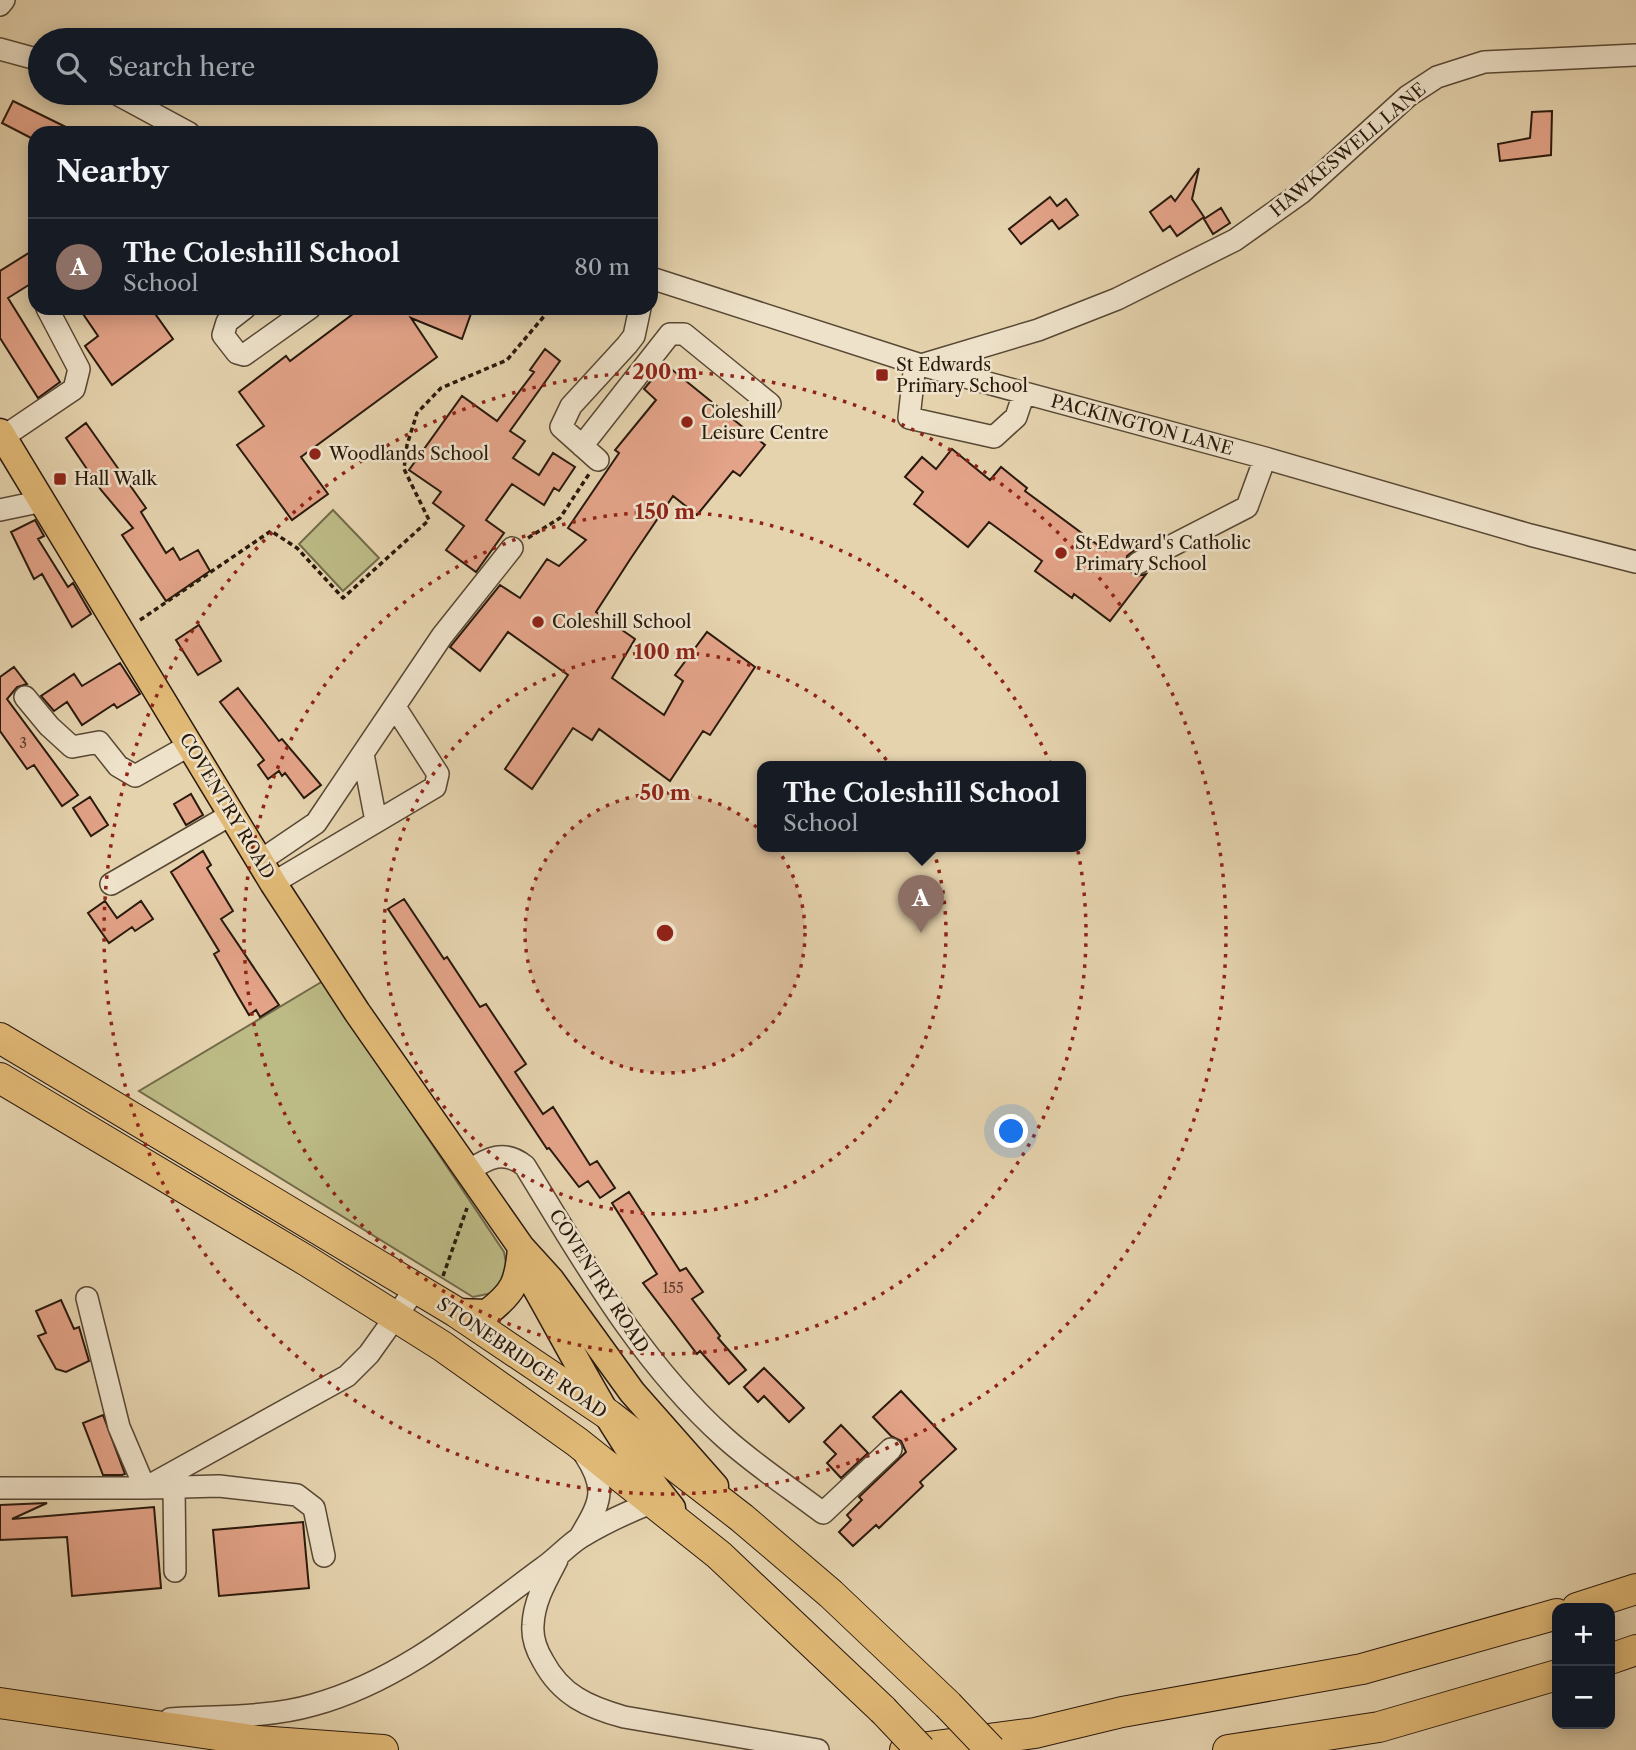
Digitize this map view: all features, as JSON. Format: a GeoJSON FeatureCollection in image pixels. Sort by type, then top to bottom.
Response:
{"type":"FeatureCollection","features":[{"type":"Feature","properties":{"kind":"highway","name":"STONEBRIDGE ROAD"},"geometry":{"type":"LineString","coordinates":[[0,1038],[428,1286],[456,1312],[609,1415],[742,1518],[831,1594],[991,1750]]}},
{"type":"Feature","properties":{"kind":"highway","name":"STONEBRIDGE ROAD"},"geometry":{"type":"LineString","coordinates":[[0,1078],[307,1261],[442,1346],[577,1442],[719,1555],[922,1750]]}},
{"type":"Feature","properties":{"kind":"highway"},"geometry":{"type":"LineString","coordinates":[[1593,1603],[1636,1589]]}},
{"type":"Feature","properties":{"kind":"highway"},"geometry":{"type":"LineString","coordinates":[[905,1750],[1035,1733],[1122,1712],[1362,1669],[1552,1615]]}},
{"type":"Feature","properties":{"kind":"highway"},"geometry":{"type":"LineString","coordinates":[[1615,1657],[1636,1650]]}},
{"type":"Feature","properties":{"kind":"highway"},"geometry":{"type":"LineString","coordinates":[[1228,1750],[1379,1727],[1552,1676]]}},
{"type":"Feature","properties":{"kind":"highway"},"geometry":{"type":"LineString","coordinates":[[0,1703],[258,1741],[383,1750]]}},
{"type":"Feature","properties":{"kind":"main road","name":"COVENTRY ROAD"},"geometry":{"type":"LineString","coordinates":[[1,435],[267,872],[521,1247]]}},
{"type":"Feature","properties":{"kind":"main road"},"geometry":{"type":"LineString","coordinates":[[456,1312],[487,1313],[508,1296],[518,1277],[521,1247]]}},
{"type":"Feature","properties":{"kind":"main road"},"geometry":{"type":"LineString","coordinates":[[521,1247],[536,1288],[646,1477],[719,1555]]}},
{"type":"Feature","properties":{"kind":"main road"},"geometry":{"type":"LineString","coordinates":[[521,1247],[551,1280],[632,1392],[742,1518]]}},
{"type":"Feature","properties":{"kind":"street"},"geometry":{"type":"LineString","coordinates":[[0,5],[4,0]]}},
{"type":"Feature","properties":{"kind":"street"},"geometry":{"type":"LineString","coordinates":[[0,49],[28,57]]}},
{"type":"Feature","properties":{"kind":"street","name":"HAWKESWELL LANE"},"geometry":{"type":"LineString","coordinates":[[918,364],[1038,330],[1117,299],[1235,240],[1301,193],[1408,96],[1437,77],[1483,62],[1636,55]]}},
{"type":"Feature","properties":{"kind":"street"},"geometry":{"type":"LineString","coordinates":[[137,105],[176,126]]}},
{"type":"Feature","properties":{"kind":"street","name":"PACKINGTON LANE"},"geometry":{"type":"LineString","coordinates":[[658,280],[918,364],[1265,458],[1530,535],[1636,562]]}},
{"type":"Feature","properties":{"kind":"street"},"geometry":{"type":"LineString","coordinates":[[1,435],[74,389],[79,369],[51,315]]}},
{"type":"Feature","properties":{"kind":"street"},"geometry":{"type":"LineString","coordinates":[[237,315],[223,328],[223,335],[230,346],[244,355],[300,315]]}},
{"type":"Feature","properties":{"kind":"street"},"geometry":{"type":"LineString","coordinates":[[638,315],[634,336],[571,407],[561,427],[590,453],[628,386],[664,338],[677,332],[684,334],[770,404]]}},
{"type":"Feature","properties":{"kind":"street"},"geometry":{"type":"LineString","coordinates":[[918,364],[909,418],[995,437],[1016,417],[1024,393]]}},
{"type":"Feature","properties":{"kind":"street"},"geometry":{"type":"LineString","coordinates":[[607,367],[628,386]]}},
{"type":"Feature","properties":{"kind":"street"},"geometry":{"type":"LineString","coordinates":[[1138,563],[1247,508],[1265,458]]}},
{"type":"Feature","properties":{"kind":"street"},"geometry":{"type":"LineString","coordinates":[[0,510],[43,501]]}},
{"type":"Feature","properties":{"kind":"street"},"geometry":{"type":"LineString","coordinates":[[267,872],[316,823],[395,707],[444,644],[512,548]]}},
{"type":"Feature","properties":{"kind":"street"},"geometry":{"type":"LineString","coordinates":[[24,697],[72,747],[99,743],[118,766],[135,776],[190,746]]}},
{"type":"Feature","properties":{"kind":"street"},"geometry":{"type":"LineString","coordinates":[[267,872],[376,821],[435,787],[438,774],[395,707]]}},
{"type":"Feature","properties":{"kind":"street"},"geometry":{"type":"LineString","coordinates":[[363,754],[376,821]]}},
{"type":"Feature","properties":{"kind":"street"},"geometry":{"type":"LineString","coordinates":[[111,884],[232,814]]}},
{"type":"Feature","properties":{"kind":"street","name":"COVENTRY ROAD"},"geometry":{"type":"LineString","coordinates":[[472,1177],[489,1158],[504,1155],[516,1158],[525,1166],[599,1286],[645,1352],[724,1437],[823,1513],[891,1448]]}},
{"type":"Feature","properties":{"kind":"street"},"geometry":{"type":"LineString","coordinates":[[145,1488],[347,1376],[396,1317],[428,1286]]}},
{"type":"Feature","properties":{"kind":"street"},"geometry":{"type":"LineString","coordinates":[[87,1298],[119,1427],[145,1488]]}},
{"type":"Feature","properties":{"kind":"street"},"geometry":{"type":"LineString","coordinates":[[577,1442],[598,1475],[600,1499],[579,1538]]}},
{"type":"Feature","properties":{"kind":"street"},"geometry":{"type":"LineString","coordinates":[[0,1488],[219,1486],[297,1495],[314,1508],[324,1556]]}},
{"type":"Feature","properties":{"kind":"street"},"geometry":{"type":"LineString","coordinates":[[173,1487],[175,1572]]}},
{"type":"Feature","properties":{"kind":"street"},"geometry":{"type":"LineString","coordinates":[[129,1722],[276,1712],[311,1706],[347,1694],[416,1660],[467,1627],[579,1538],[653,1502]]}},
{"type":"Feature","properties":{"kind":"street"},"geometry":{"type":"LineString","coordinates":[[560,1555],[538,1597],[532,1628],[537,1651],[551,1676],[571,1696],[596,1710],[624,1717],[818,1750]]}},
{"type":"Feature","properties":{"kind":"path"},"geometry":{"type":"LineString","coordinates":[[121,633],[271,531],[297,548],[343,598],[429,520],[404,469],[407,446],[417,413],[441,388],[507,360],[545,315]]}},
{"type":"Feature","properties":{"kind":"path"},"geometry":{"type":"LineString","coordinates":[[512,548],[560,518],[590,453]]}},
{"type":"Feature","properties":{"kind":"path"},"geometry":{"type":"LineString","coordinates":[[428,1286],[472,1177]]}},
{"type":"Feature","properties":{"kind":"shaded area"},"geometry":{"type":"Polygon","coordinates":[[[333,510],[379,558],[343,591],[299,544],[333,510]]]}},
{"type":"Feature","properties":{"kind":"shaded area"},"geometry":{"type":"Polygon","coordinates":[[[323,981],[504,1252],[508,1274],[497,1292],[473,1297],[139,1091],[323,981]]]}},
{"type":"Feature","properties":{"kind":"building"},"geometry":{"type":"Polygon","coordinates":[[[13,101],[64,126],[28,126],[28,136],[2,123],[13,101]]]}},
{"type":"Feature","properties":{"kind":"building"},"geometry":{"type":"Polygon","coordinates":[[[1552,111],[1551,155],[1500,161],[1498,144],[1530,138],[1532,112],[1552,111]]]}},
{"type":"Feature","properties":{"kind":"building"},"geometry":{"type":"Polygon","coordinates":[[[1199,168],[1192,199],[1204,217],[1177,236],[1170,226],[1163,231],[1150,212],[1171,196],[1175,201],[1199,168]]]}},
{"type":"Feature","properties":{"kind":"building"},"geometry":{"type":"Polygon","coordinates":[[[1050,197],[1057,206],[1066,199],[1078,215],[1059,229],[1052,220],[1021,244],[1009,229],[1050,197]]]}},
{"type":"Feature","properties":{"kind":"building"},"geometry":{"type":"Polygon","coordinates":[[[1221,208],[1230,223],[1213,234],[1204,219],[1221,208]]]}},
{"type":"Feature","properties":{"kind":"building"},"geometry":{"type":"Polygon","coordinates":[[[28,253],[28,285],[8,298],[60,382],[38,398],[0,338],[0,271],[28,253]]]}},
{"type":"Feature","properties":{"kind":"building"},"geometry":{"type":"Polygon","coordinates":[[[84,315],[156,315],[173,339],[112,385],[85,346],[98,336],[84,315]]]}},
{"type":"Feature","properties":{"kind":"building"},"geometry":{"type":"Polygon","coordinates":[[[352,315],[471,315],[462,339],[411,318],[437,357],[301,457],[328,494],[292,520],[237,445],[264,426],[239,392],[286,356],[290,361],[352,315]]]}},
{"type":"Feature","properties":{"kind":"building"},"geometry":{"type":"Polygon","coordinates":[[[545,349],[560,361],[510,431],[525,441],[513,458],[539,475],[553,453],[575,467],[559,491],[554,488],[544,505],[512,484],[486,520],[504,533],[476,572],[446,550],[464,526],[433,503],[441,492],[409,470],[462,396],[497,421],[534,372],[530,370],[545,349]]]}},
{"type":"Feature","properties":{"kind":"building","name":"Coleshill School"},"geometry":{"type":"Polygon","coordinates":[[[665,364],[765,445],[740,476],[733,471],[697,515],[673,496],[631,558],[596,612],[635,639],[612,678],[664,715],[683,681],[675,675],[707,632],[755,667],[710,735],[703,731],[670,781],[599,729],[592,740],[573,728],[532,789],[505,769],[568,675],[508,632],[480,671],[450,647],[500,585],[520,598],[547,559],[559,566],[586,540],[568,528],[619,453],[615,450],[656,400],[644,389],[665,364]]]}},
{"type":"Feature","properties":{"kind":"building"},"geometry":{"type":"Polygon","coordinates":[[[86,423],[146,508],[141,512],[166,553],[173,548],[180,560],[198,550],[210,571],[166,601],[122,535],[133,528],[101,490],[66,438],[86,423]]]}},
{"type":"Feature","properties":{"kind":"building"},"geometry":{"type":"Polygon","coordinates":[[[952,449],[990,480],[1001,467],[1027,488],[1025,491],[1106,551],[1117,536],[1136,549],[1127,556],[1126,568],[1137,576],[1146,574],[1110,621],[1074,594],[1072,598],[1035,571],[1042,561],[989,522],[968,547],[914,504],[923,492],[905,477],[922,457],[936,469],[952,449]]]}},
{"type":"Feature","properties":{"kind":"building"},"geometry":{"type":"Polygon","coordinates":[[[35,520],[44,536],[38,539],[68,587],[73,583],[91,614],[72,627],[42,574],[34,579],[11,532],[35,520]]]}},
{"type":"Feature","properties":{"kind":"building"},"geometry":{"type":"Polygon","coordinates":[[[199,625],[221,661],[198,675],[176,640],[199,625]]]}},
{"type":"Feature","properties":{"kind":"building"},"geometry":{"type":"Polygon","coordinates":[[[120,663],[140,694],[117,708],[114,704],[82,725],[67,702],[54,711],[41,696],[74,674],[82,686],[120,663]]]}},
{"type":"Feature","properties":{"kind":"building"},"geometry":{"type":"Polygon","coordinates":[[[14,667],[27,684],[17,687],[7,699],[78,795],[62,806],[34,765],[27,769],[0,731],[0,677],[14,667]]]}},
{"type":"Feature","properties":{"kind":"building"},"geometry":{"type":"Polygon","coordinates":[[[238,688],[279,741],[282,739],[321,785],[304,798],[285,773],[282,776],[279,771],[268,779],[258,765],[264,760],[220,702],[238,688]]]}},
{"type":"Feature","properties":{"kind":"building"},"geometry":{"type":"Polygon","coordinates":[[[191,794],[203,815],[186,825],[174,804],[191,794]]]}},
{"type":"Feature","properties":{"kind":"building"},"geometry":{"type":"Polygon","coordinates":[[[90,797],[108,825],[91,836],[73,808],[90,797]]]}},
{"type":"Feature","properties":{"kind":"building"},"geometry":{"type":"Polygon","coordinates":[[[203,851],[211,865],[207,868],[233,911],[221,919],[279,1005],[260,1017],[256,1010],[249,1015],[214,954],[219,951],[171,872],[203,851]]]}},
{"type":"Feature","properties":{"kind":"building"},"geometry":{"type":"Polygon","coordinates":[[[404,899],[480,1007],[486,1004],[526,1064],[515,1072],[543,1114],[553,1107],[590,1165],[597,1161],[615,1188],[600,1198],[588,1181],[579,1187],[549,1148],[547,1149],[388,909],[404,899]]]}},
{"type":"Feature","properties":{"kind":"building"},"geometry":{"type":"Polygon","coordinates":[[[105,901],[117,918],[141,901],[153,919],[135,931],[132,927],[109,943],[88,913],[105,901]]]}},
{"type":"Feature","properties":{"kind":"building"},"geometry":{"type":"Polygon","coordinates":[[[629,1192],[680,1271],[686,1268],[703,1292],[692,1299],[720,1336],[718,1338],[746,1370],[729,1384],[700,1351],[697,1354],[643,1283],[657,1274],[612,1203],[629,1192]]]}},
{"type":"Feature","properties":{"kind":"building"},"geometry":{"type":"Polygon","coordinates":[[[61,1300],[74,1329],[79,1327],[89,1361],[66,1372],[56,1369],[38,1336],[46,1333],[36,1311],[61,1300]]]}},
{"type":"Feature","properties":{"kind":"building"},"geometry":{"type":"Polygon","coordinates":[[[764,1368],[804,1408],[789,1422],[764,1396],[758,1402],[744,1387],[764,1368]]]}},
{"type":"Feature","properties":{"kind":"building"},"geometry":{"type":"Polygon","coordinates":[[[901,1391],[956,1449],[920,1482],[923,1486],[879,1528],[876,1525],[853,1546],[839,1532],[851,1520],[847,1515],[862,1500],[859,1497],[906,1452],[901,1441],[891,1436],[873,1417],[901,1391]]]}},
{"type":"Feature","properties":{"kind":"building"},"geometry":{"type":"Polygon","coordinates":[[[103,1415],[125,1474],[103,1475],[83,1423],[103,1415]]]}},
{"type":"Feature","properties":{"kind":"building"},"geometry":{"type":"Polygon","coordinates":[[[841,1425],[868,1453],[841,1478],[827,1463],[836,1454],[824,1442],[841,1425]]]}},
{"type":"Feature","properties":{"kind":"building"},"geometry":{"type":"Polygon","coordinates":[[[47,1503],[12,1519],[154,1507],[161,1588],[72,1596],[67,1537],[0,1540],[0,1505],[47,1503]]]}},
{"type":"Feature","properties":{"kind":"building"},"geometry":{"type":"Polygon","coordinates":[[[303,1522],[309,1588],[219,1596],[213,1530],[303,1522]]]}},
{"type":"Feature","properties":{"kind":"place","name":"St Edwards Primary School"},"geometry":{"type":"Point","coordinates":[882,375]}},
{"type":"Feature","properties":{"kind":"place","name":"Coleshill Leisure Centre"},"geometry":{"type":"Point","coordinates":[687,422]}},
{"type":"Feature","properties":{"kind":"place","name":"Woodlands School"},"geometry":{"type":"Point","coordinates":[315,454]}},
{"type":"Feature","properties":{"kind":"place","name":"Hall Walk"},"geometry":{"type":"Point","coordinates":[60,479]}},
{"type":"Feature","properties":{"kind":"place","name":"St Edward's Catholic Primary School"},"geometry":{"type":"Point","coordinates":[1061,553]}},
{"type":"Feature","properties":{"kind":"place","name":"Coleshill School"},"geometry":{"type":"Point","coordinates":[538,622]}},
{"type":"Feature","properties":{"kind":"place","name":"The Coleshill School"},"geometry":{"type":"Point","coordinates":[921,933]}}]}
